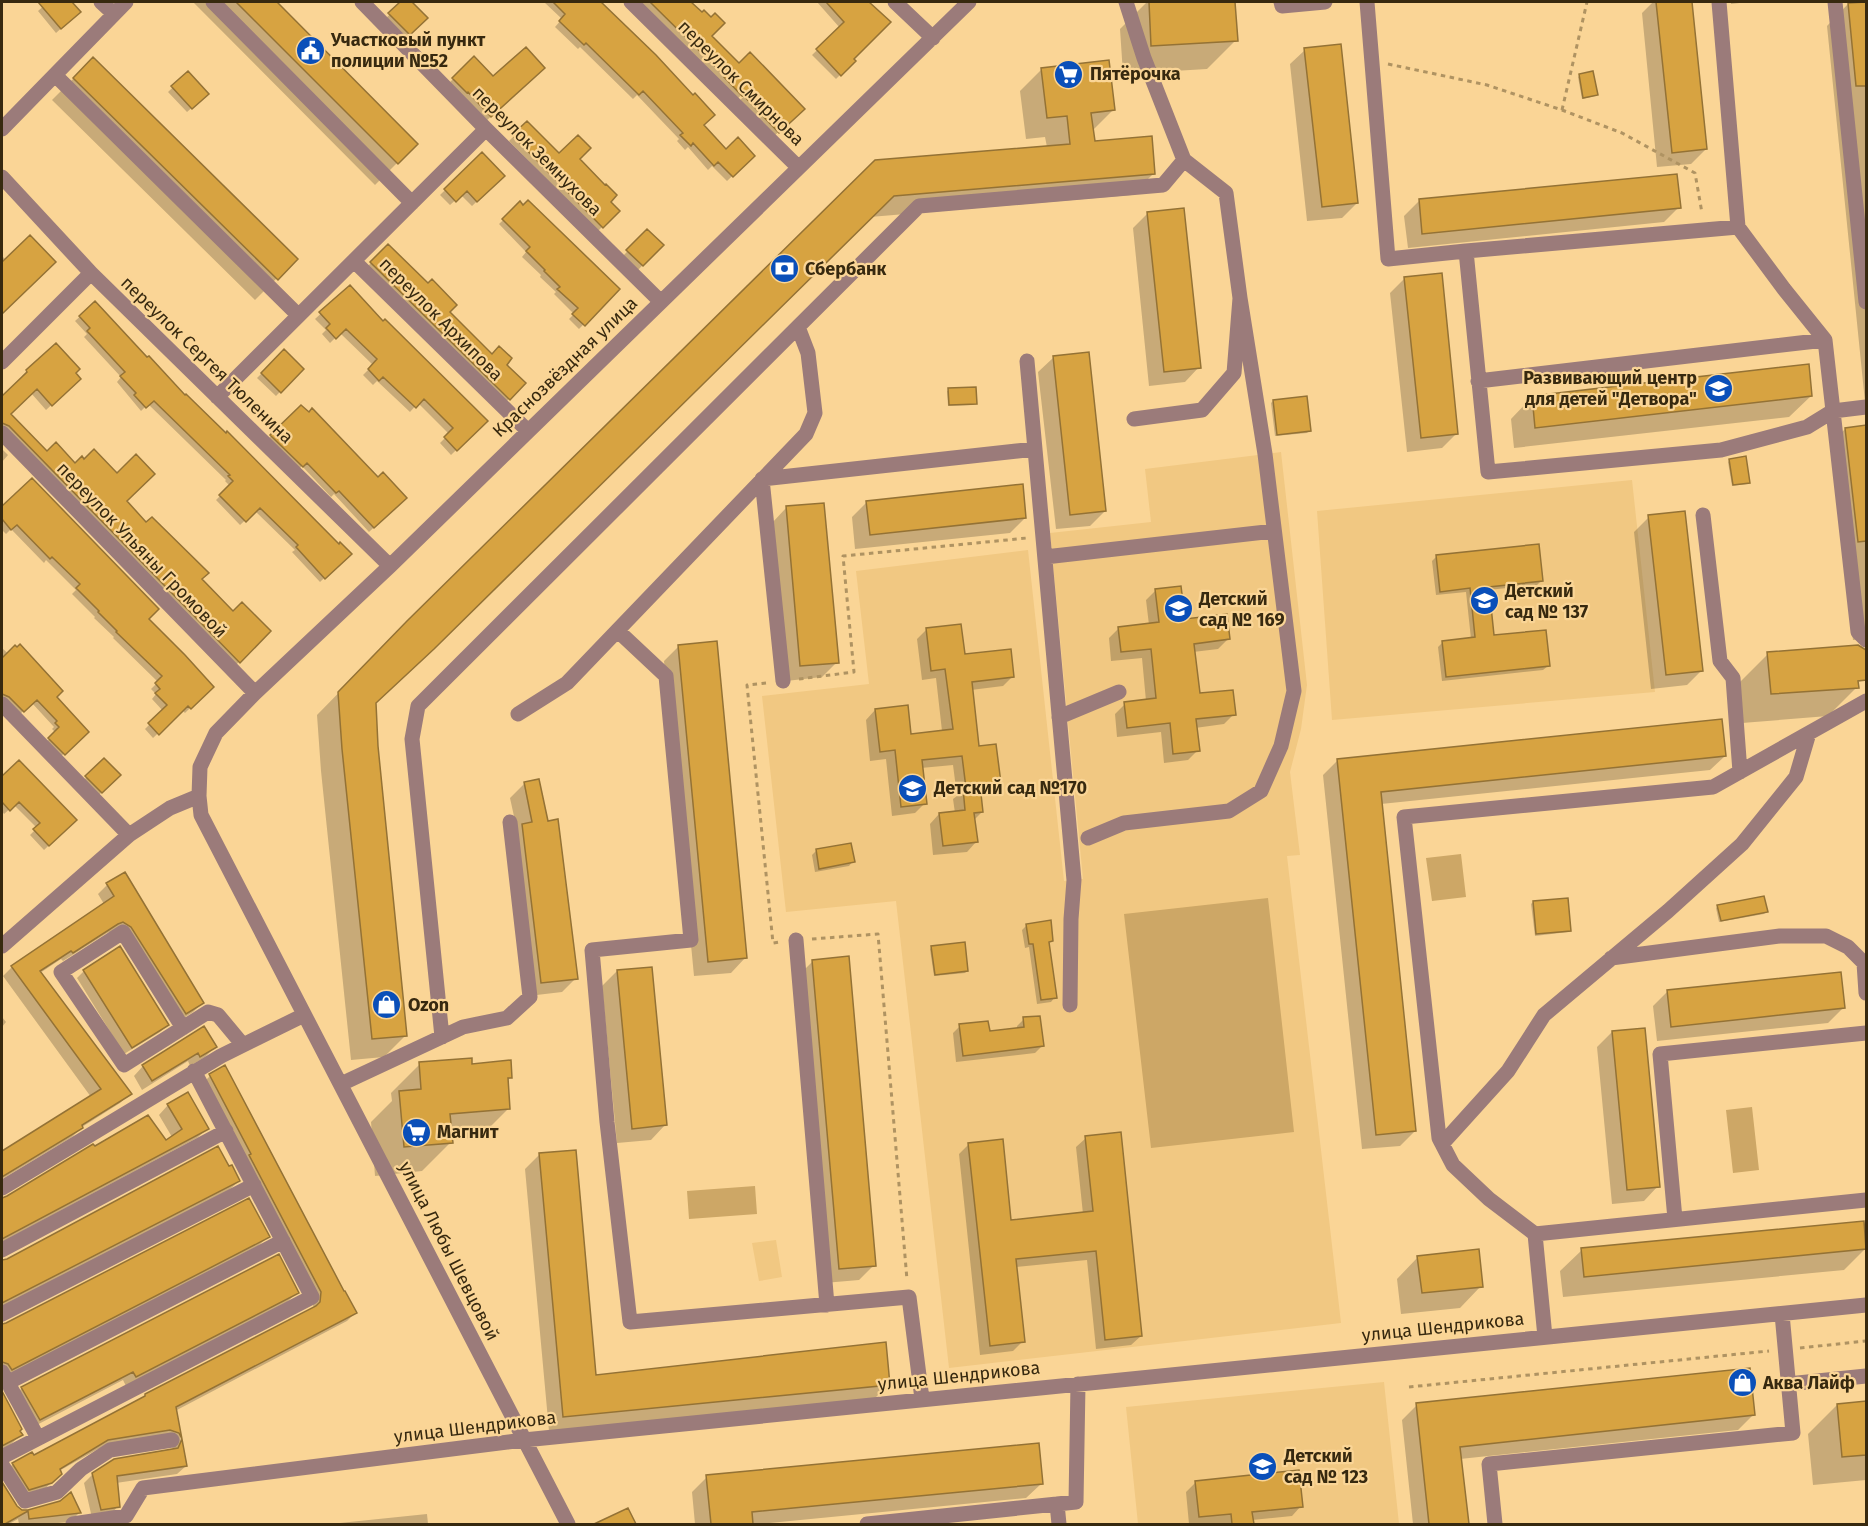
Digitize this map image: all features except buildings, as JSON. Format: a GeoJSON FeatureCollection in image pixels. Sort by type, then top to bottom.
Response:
{"type":"FeatureCollection","features":[{"type":"Feature","properties":{"kind":"street"},"geometry":{"type":"LineString","coordinates":[[101,2],[114,14]]}},
{"type":"Feature","properties":{"kind":"street"},"geometry":{"type":"LineString","coordinates":[[2,129],[126,2]]}},
{"type":"Feature","properties":{"kind":"street"},"geometry":{"type":"LineString","coordinates":[[213,2],[412,203]]}},
{"type":"Feature","properties":{"kind":"street","name":"переулок Смирнова"},"geometry":{"type":"LineString","coordinates":[[631,2],[798,167]]}},
{"type":"Feature","properties":{"kind":"street"},"geometry":{"type":"LineString","coordinates":[[895,2],[933,38]]}},
{"type":"Feature","properties":{"kind":"street","name":"Краснозвёздная улица"},"geometry":{"type":"LineString","coordinates":[[200,767],[216,732],[255,693],[390,566],[527,430],[969,2]]}},
{"type":"Feature","properties":{"kind":"street"},"geometry":{"type":"LineString","coordinates":[[1088,838],[1124,823],[1229,811],[1260,790],[1281,746],[1294,691],[1265,454],[1226,193],[1184,160],[1144,58],[1126,2]]}},
{"type":"Feature","properties":{"kind":"street"},"geometry":{"type":"LineString","coordinates":[[1281,2],[1282,6],[1325,2]]}},
{"type":"Feature","properties":{"kind":"street"},"geometry":{"type":"LineString","coordinates":[[1366,2],[1388,259],[1738,227]]}},
{"type":"Feature","properties":{"kind":"street"},"geometry":{"type":"LineString","coordinates":[[1719,2],[1738,227],[1825,339],[1858,633],[1866,640]]}},
{"type":"Feature","properties":{"kind":"street"},"geometry":{"type":"LineString","coordinates":[[1835,2],[1866,302]]}},
{"type":"Feature","properties":{"kind":"street","name":"переулок Земнухова"},"geometry":{"type":"LineString","coordinates":[[370,4],[486,129],[660,301]]}},
{"type":"Feature","properties":{"kind":"street"},"geometry":{"type":"LineString","coordinates":[[55,75],[298,315]]}},
{"type":"Feature","properties":{"kind":"street"},"geometry":{"type":"LineString","coordinates":[[217,397],[486,129]]}},
{"type":"Feature","properties":{"kind":"street"},"geometry":{"type":"LineString","coordinates":[[442,1037],[412,739],[418,706],[919,206],[1163,185],[1184,160]]}},
{"type":"Feature","properties":{"kind":"street","name":"переулок Сергея Тюленина"},"geometry":{"type":"LineString","coordinates":[[2,177],[91,273],[390,566]]}},
{"type":"Feature","properties":{"kind":"street"},"geometry":{"type":"LineString","coordinates":[[1466,251],[1488,472],[1720,450],[1807,427],[1833,411],[1866,407]]}},
{"type":"Feature","properties":{"kind":"street","name":"переулок Архипова"},"geometry":{"type":"LineString","coordinates":[[354,261],[527,430]]}},
{"type":"Feature","properties":{"kind":"street"},"geometry":{"type":"LineString","coordinates":[[2,362],[91,273]]}},
{"type":"Feature","properties":{"kind":"street"},"geometry":{"type":"LineString","coordinates":[[1134,419],[1202,410],[1234,373],[1240,298]]}},
{"type":"Feature","properties":{"kind":"street"},"geometry":{"type":"LineString","coordinates":[[518,714],[567,683],[806,434],[815,413],[808,353],[798,327]]}},
{"type":"Feature","properties":{"kind":"street"},"geometry":{"type":"LineString","coordinates":[[1478,381],[1825,339]]}},
{"type":"Feature","properties":{"kind":"street"},"geometry":{"type":"LineString","coordinates":[[1027,361],[1074,880],[1070,1005]]}},
{"type":"Feature","properties":{"kind":"street","name":"переулок Ульяны Громовой"},"geometry":{"type":"LineString","coordinates":[[2,434],[255,693]]}},
{"type":"Feature","properties":{"kind":"street"},"geometry":{"type":"LineString","coordinates":[[762,479],[1035,449]]}},
{"type":"Feature","properties":{"kind":"street"},"geometry":{"type":"LineString","coordinates":[[762,479],[783,681]]}},
{"type":"Feature","properties":{"kind":"street"},"geometry":{"type":"LineString","coordinates":[[1703,515],[1720,662],[1733,678],[1740,772]]}},
{"type":"Feature","properties":{"kind":"street"},"geometry":{"type":"LineString","coordinates":[[1045,557],[1274,531]]}},
{"type":"Feature","properties":{"kind":"street"},"geometry":{"type":"LineString","coordinates":[[618,631],[666,676],[691,940],[592,950],[607,1122],[630,1323],[909,1297],[922,1399]]}},
{"type":"Feature","properties":{"kind":"street"},"geometry":{"type":"LineString","coordinates":[[1059,717],[1119,692]]}},
{"type":"Feature","properties":{"kind":"street"},"geometry":{"type":"LineString","coordinates":[[1866,701],[1713,787],[1404,817],[1439,1138],[1453,1165],[1489,1198],[1535,1234],[1866,1200]]}},
{"type":"Feature","properties":{"kind":"street"},"geometry":{"type":"LineString","coordinates":[[2,704],[129,835]]}},
{"type":"Feature","properties":{"kind":"street"},"geometry":{"type":"LineString","coordinates":[[1442,1144],[1508,1071],[1544,1015],[1668,911],[1742,844],[1796,777],[1809,733]]}},
{"type":"Feature","properties":{"kind":"street","name":"улица Любы Шевцовой"},"geometry":{"type":"LineString","coordinates":[[200,767],[201,815],[568,1524]]}},
{"type":"Feature","properties":{"kind":"street"},"geometry":{"type":"LineString","coordinates":[[2,946],[129,835],[170,808],[199,796]]}},
{"type":"Feature","properties":{"kind":"street"},"geometry":{"type":"LineString","coordinates":[[341,1084],[463,1027],[507,1018],[530,997],[510,822]]}},
{"type":"Feature","properties":{"kind":"street"},"geometry":{"type":"LineString","coordinates":[[183,1028],[123,932],[61,972],[124,1065],[183,1028],[208,1012],[218,1015],[243,1045]]}},
{"type":"Feature","properties":{"kind":"street"},"geometry":{"type":"LineString","coordinates":[[1611,958],[1780,936],[1826,936],[1848,947],[1864,963],[1866,993]]}},
{"type":"Feature","properties":{"kind":"street"},"geometry":{"type":"LineString","coordinates":[[796,940],[827,1305]]}},
{"type":"Feature","properties":{"kind":"street"},"geometry":{"type":"LineString","coordinates":[[2,1188],[194,1071],[304,1015]]}},
{"type":"Feature","properties":{"kind":"street"},"geometry":{"type":"LineString","coordinates":[[1675,1219],[1660,1054],[1866,1033]]}},
{"type":"Feature","properties":{"kind":"street"},"geometry":{"type":"LineString","coordinates":[[2,1457],[312,1297],[194,1071]]}},
{"type":"Feature","properties":{"kind":"street"},"geometry":{"type":"LineString","coordinates":[[2,1250],[226,1131]]}},
{"type":"Feature","properties":{"kind":"street"},"geometry":{"type":"LineString","coordinates":[[2,1314],[254,1185]]}},
{"type":"Feature","properties":{"kind":"street"},"geometry":{"type":"LineString","coordinates":[[1535,1234],[1545,1337]]}},
{"type":"Feature","properties":{"kind":"street"},"geometry":{"type":"LineString","coordinates":[[38,1438],[4,1378],[283,1241]]}},
{"type":"Feature","properties":{"kind":"street","name":"улица Шендрикова"},"geometry":{"type":"LineString","coordinates":[[73,1524],[126,1516],[143,1488],[524,1440],[1866,1305]]}},
{"type":"Feature","properties":{"kind":"street"},"geometry":{"type":"LineString","coordinates":[[1495,1524],[1489,1464],[1793,1433],[1782,1314]]}},
{"type":"Feature","properties":{"kind":"street"},"geometry":{"type":"LineString","coordinates":[[1788,1384],[1866,1376]]}},
{"type":"Feature","properties":{"kind":"street"},"geometry":{"type":"LineString","coordinates":[[867,1524],[1076,1502],[1077,1384]]}},
{"type":"Feature","properties":{"kind":"street"},"geometry":{"type":"LineString","coordinates":[[2,1464],[25,1501],[57,1492],[81,1469],[110,1450],[172,1440]]}},
{"type":"Feature","properties":{"kind":"street"},"geometry":{"type":"LineString","coordinates":[[1057,1504],[1059,1524]]}},
{"type":"Feature","properties":{"kind":"path"},"geometry":{"type":"LineString","coordinates":[[1562,110],[1587,2]]}},
{"type":"Feature","properties":{"kind":"path"},"geometry":{"type":"LineString","coordinates":[[1371,61],[1487,86],[1562,110],[1622,133],[1695,173],[1705,230]]}},
{"type":"Feature","properties":{"kind":"path"},"geometry":{"type":"LineString","coordinates":[[909,1297],[878,934],[773,943],[747,685],[854,672],[843,556],[1028,538]]}},
{"type":"Feature","properties":{"kind":"path"},"geometry":{"type":"LineString","coordinates":[[1409,1387],[1866,1341]]}},
{"type":"Feature","properties":{"kind":"shaded area"},"geometry":{"type":"Polygon","coordinates":[[[1281,452],[1307,685],[1301,729],[1290,772],[1300,855],[1287,856],[1341,1323],[949,1368],[896,901],[786,912],[762,696],[869,684],[856,571],[1028,550],[1064,881],[1083,879],[1050,533],[1151,522],[1145,469],[1281,452]]]}},
{"type":"Feature","properties":{"kind":"shaded area","name":"Детский сад № 137"},"geometry":{"type":"Polygon","coordinates":[[[1632,480],[1655,692],[1332,720],[1317,511],[1632,480]]]}},
{"type":"Feature","properties":{"kind":"shaded area"},"geometry":{"type":"Polygon","coordinates":[[[1461,854],[1466,897],[1432,901],[1426,858],[1461,854]]]}},
{"type":"Feature","properties":{"kind":"shaded area"},"geometry":{"type":"Polygon","coordinates":[[[1268,898],[1294,1132],[1151,1148],[1124,914],[1268,898]]]}},
{"type":"Feature","properties":{"kind":"shaded area"},"geometry":{"type":"Polygon","coordinates":[[[1752,1107],[1759,1170],[1733,1173],[1726,1110],[1752,1107]]]}},
{"type":"Feature","properties":{"kind":"shaded area"},"geometry":{"type":"Polygon","coordinates":[[[755,1186],[757,1214],[689,1219],[687,1191],[755,1186]]]}},
{"type":"Feature","properties":{"kind":"shaded area"},"geometry":{"type":"Polygon","coordinates":[[[776,1240],[782,1277],[759,1281],[752,1243],[776,1240]]]}},
{"type":"Feature","properties":{"kind":"shaded area","name":"Детский сад № 123"},"geometry":{"type":"Polygon","coordinates":[[[1384,1382],[1399,1524],[1138,1524],[1126,1407],[1384,1382]]]}},
{"type":"Feature","properties":{"kind":"place","name":"Участковый пункт полиции №52"},"geometry":{"type":"Point","coordinates":[310,50]}},
{"type":"Feature","properties":{"kind":"place","name":"Пятёрочка"},"geometry":{"type":"Point","coordinates":[1069,74]}},
{"type":"Feature","properties":{"kind":"place","name":"Сбербанк"},"geometry":{"type":"Point","coordinates":[784,269]}},
{"type":"Feature","properties":{"kind":"place","name":"Развивающий центр для детей \"Детвора\""},"geometry":{"type":"Point","coordinates":[1718,388]}},
{"type":"Feature","properties":{"kind":"place","name":"Детский сад № 137"},"geometry":{"type":"Point","coordinates":[1484,601]}},
{"type":"Feature","properties":{"kind":"place","name":"Детский сад № 169"},"geometry":{"type":"Point","coordinates":[1178,609]}},
{"type":"Feature","properties":{"kind":"place","name":"Детский сад №170"},"geometry":{"type":"Point","coordinates":[913,788]}},
{"type":"Feature","properties":{"kind":"place","name":"Ozon"},"geometry":{"type":"Point","coordinates":[387,1005]}},
{"type":"Feature","properties":{"kind":"place","name":"Магнит"},"geometry":{"type":"Point","coordinates":[416,1132]}},
{"type":"Feature","properties":{"kind":"place","name":"Аква Лайф"},"geometry":{"type":"Point","coordinates":[1742,1383]}},
{"type":"Feature","properties":{"kind":"place","name":"Детский сад № 123"},"geometry":{"type":"Point","coordinates":[1263,1466]}}]}
